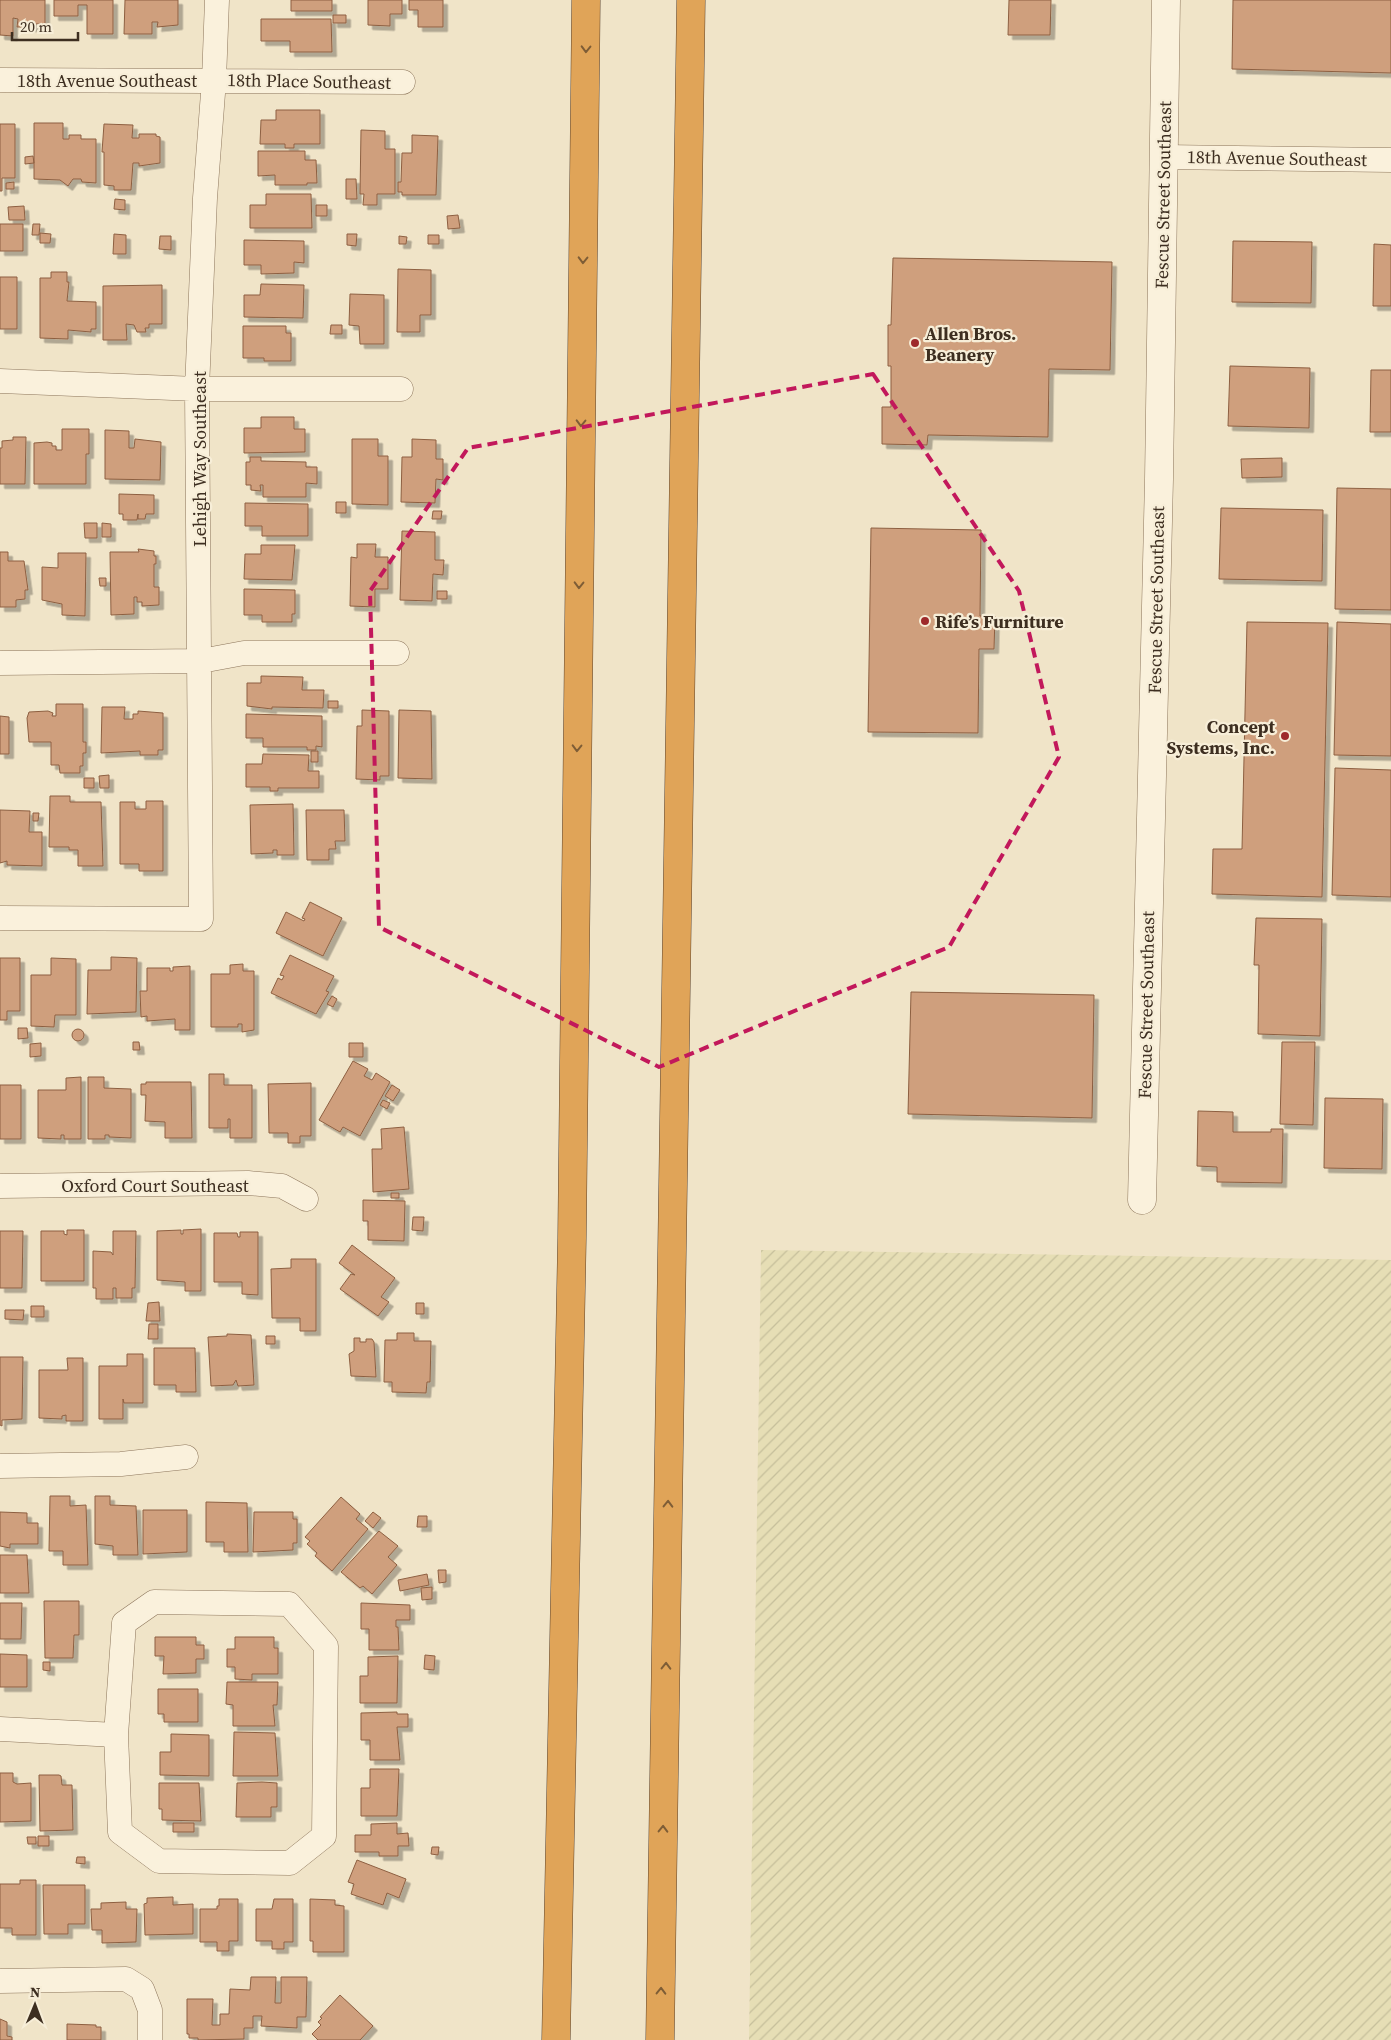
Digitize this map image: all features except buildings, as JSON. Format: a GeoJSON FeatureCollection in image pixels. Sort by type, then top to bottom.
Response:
{"type":"FeatureCollection","features":[{"type":"Feature","properties":{"kind":"highway"},"geometry":{"type":"LineString","coordinates":[[556,2040],[571,1248],[586,0]]}},
{"type":"Feature","properties":{"kind":"highway"},"geometry":{"type":"LineString","coordinates":[[660,2040],[692,0]]}},
{"type":"Feature","properties":{"kind":"street","name":"Lehigh Way Southeast"},"geometry":{"type":"LineString","coordinates":[[0,918],[201,919],[201,661],[197,389],[205,198],[214,80],[217,0]]}},
{"type":"Feature","properties":{"kind":"street","name":"Fescue Street Southeast"},"geometry":{"type":"LineString","coordinates":[[1142,1200],[1159,479],[1166,0]]}},
{"type":"Feature","properties":{"kind":"street","name":"18th Avenue Southeast"},"geometry":{"type":"LineString","coordinates":[[0,80],[214,80]]}},
{"type":"Feature","properties":{"kind":"street","name":"18th Place Southeast"},"geometry":{"type":"LineString","coordinates":[[214,80],[403,82]]}},
{"type":"Feature","properties":{"kind":"street","name":"18th Avenue Southeast"},"geometry":{"type":"LineString","coordinates":[[1164,157],[1391,160]]}},
{"type":"Feature","properties":{"kind":"street"},"geometry":{"type":"LineString","coordinates":[[0,380],[197,389],[401,389]]}},
{"type":"Feature","properties":{"kind":"street"},"geometry":{"type":"LineString","coordinates":[[0,663],[201,661],[244,653],[397,653]]}},
{"type":"Feature","properties":{"kind":"street","name":"Oxford Court Southeast"},"geometry":{"type":"LineString","coordinates":[[0,1186],[248,1183],[282,1186],[306,1200]]}},
{"type":"Feature","properties":{"kind":"street"},"geometry":{"type":"LineString","coordinates":[[0,1466],[121,1464],[186,1457]]}},
{"type":"Feature","properties":{"kind":"street"},"geometry":{"type":"LineString","coordinates":[[154,1602],[289,1604],[326,1646],[324,1836],[290,1863],[159,1861],[120,1832],[116,1735],[124,1623],[154,1602]]}},
{"type":"Feature","properties":{"kind":"street"},"geometry":{"type":"LineString","coordinates":[[0,1729],[116,1735]]}},
{"type":"Feature","properties":{"kind":"street"},"geometry":{"type":"LineString","coordinates":[[0,1981],[126,1980],[142,1989],[145,1996],[150,2010],[150,2040]]}},
{"type":"Feature","properties":{"kind":"highlighted area"},"geometry":{"type":"Polygon","coordinates":[[[873,374],[1019,591],[1059,757],[949,947],[659,1067],[379,927],[370,591],[468,448],[873,374]]]}},
{"type":"Feature","properties":{"kind":"shaded area"},"geometry":{"type":"Polygon","coordinates":[[[761,1250],[1391,1260],[1391,2040],[749,2040],[761,1250]]]}},
{"type":"Feature","properties":{"kind":"place","name":"Allen Bros. Beanery"},"geometry":{"type":"Point","coordinates":[915,343]}},
{"type":"Feature","properties":{"kind":"place","name":"Rife’s Furniture"},"geometry":{"type":"Point","coordinates":[925,621]}},
{"type":"Feature","properties":{"kind":"place","name":"Concept Systems, Inc."},"geometry":{"type":"Point","coordinates":[1285,736]}}]}
